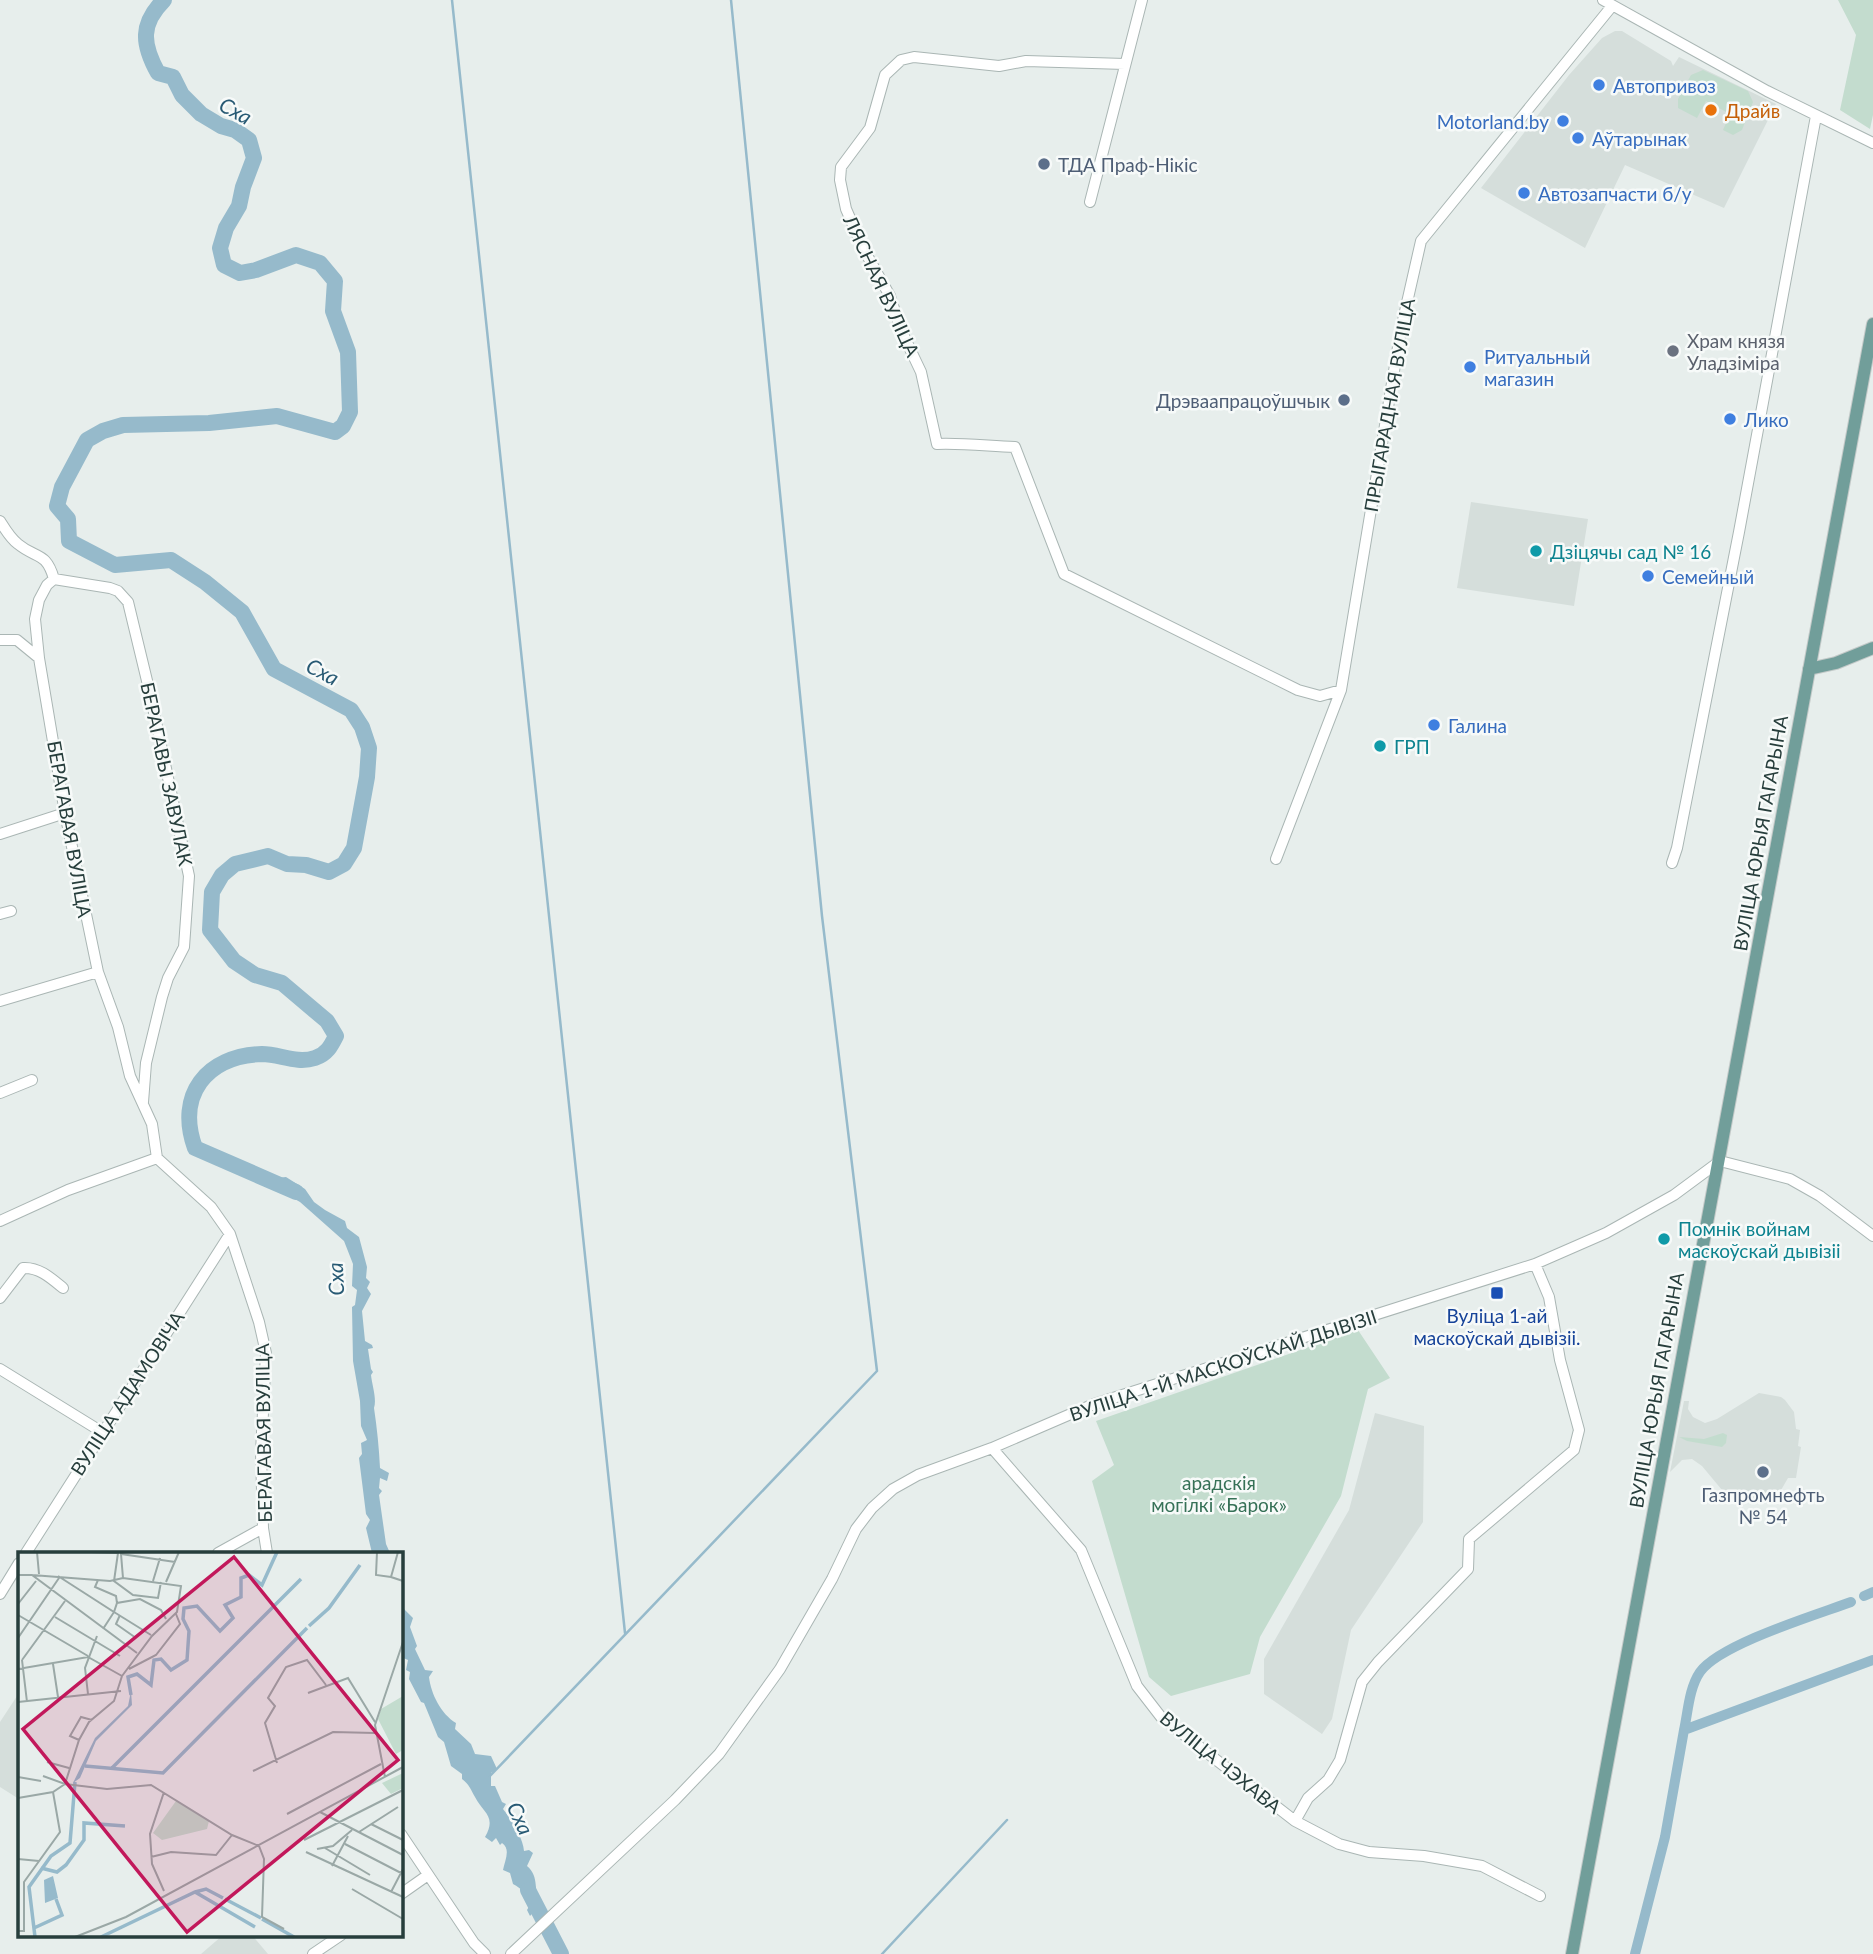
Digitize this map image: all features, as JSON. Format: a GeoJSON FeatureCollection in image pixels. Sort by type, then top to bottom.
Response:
{"type":"FeatureCollection","features":[{"type":"Feature","properties":{"kind":"main road","name":"ВУЛІЦА ЮРЫЯ ГАГАРЫНА"},"geometry":{"type":"LineString","coordinates":[[1572,1954],[1873,324]]}},
{"type":"Feature","properties":{"kind":"main road"},"geometry":{"type":"LineString","coordinates":[[1809,668],[1836,663],[1873,648]]}},
{"type":"Feature","properties":{"kind":"street"},"geometry":{"type":"LineString","coordinates":[[1090,202],[1142,0]]}},
{"type":"Feature","properties":{"kind":"street"},"geometry":{"type":"LineString","coordinates":[[1608,3],[1816,116],[1873,143]]}},
{"type":"Feature","properties":{"kind":"street","name":"ПРЫГАРАДНАЯ ВУЛІЦА"},"geometry":{"type":"LineString","coordinates":[[1276,859],[1341,690],[1401,329],[1421,241],[1608,3]]}},
{"type":"Feature","properties":{"kind":"street","name":"ЛЯСНАЯ ВУЛІЦА"},"geometry":{"type":"LineString","coordinates":[[1125,64],[1026,61],[999,66],[914,57],[901,60],[885,75],[870,128],[841,167],[840,180],[846,209],[864,250],[890,296],[901,330],[921,372],[937,444],[965,442],[982,446],[1014,447],[1064,574],[1298,690],[1320,696],[1341,690]]}},
{"type":"Feature","properties":{"kind":"street"},"geometry":{"type":"LineString","coordinates":[[1672,863],[1683,822],[1816,116]]}},
{"type":"Feature","properties":{"kind":"street"},"geometry":{"type":"LineString","coordinates":[[0,521],[21,547],[44,557],[50,564],[54,579]]}},
{"type":"Feature","properties":{"kind":"street","name":"БЕРАГАВАЯ ВУЛІЦА"},"geometry":{"type":"LineString","coordinates":[[54,579],[47,585],[39,600],[35,619],[39,658],[65,813],[97,972],[118,1027],[130,1076],[152,1124],[157,1158],[211,1206],[230,1234],[259,1322],[266,1353],[261,1452],[263,1528],[267,1552]]}},
{"type":"Feature","properties":{"kind":"street","name":"БЕРАГАВЫ ЗАВУЛАК"},"geometry":{"type":"LineString","coordinates":[[54,579],[110,588],[118,591],[128,602],[189,876],[184,947],[168,978],[162,997],[146,1063],[143,1105]]}},
{"type":"Feature","properties":{"kind":"street"},"geometry":{"type":"LineString","coordinates":[[0,640],[17,640],[39,658]]}},
{"type":"Feature","properties":{"kind":"street"},"geometry":{"type":"LineString","coordinates":[[0,834],[65,813]]}},
{"type":"Feature","properties":{"kind":"street"},"geometry":{"type":"LineString","coordinates":[[0,1001],[97,972]]}},
{"type":"Feature","properties":{"kind":"street"},"geometry":{"type":"LineString","coordinates":[[0,1093],[33,1080]]}},
{"type":"Feature","properties":{"kind":"street"},"geometry":{"type":"LineString","coordinates":[[0,1221],[68,1190],[157,1158]]}},
{"type":"Feature","properties":{"kind":"street"},"geometry":{"type":"LineString","coordinates":[[1720,1161],[1790,1179],[1820,1196],[1873,1236]]}},
{"type":"Feature","properties":{"kind":"street","name":"ВУЛІЦА 1-Й МАСКОЎСКАЙ ДЫВІЗІІ"},"geometry":{"type":"LineString","coordinates":[[513,1952],[719,1754],[779,1669],[832,1579],[856,1529],[872,1508],[893,1489],[918,1475],[992,1448],[1094,1404],[1535,1264],[1606,1233],[1674,1195],[1720,1161]]}},
{"type":"Feature","properties":{"kind":"street","name":"ВУЛІЦА АДАМОВІЧА"},"geometry":{"type":"LineString","coordinates":[[27,1552],[230,1234]]}},
{"type":"Feature","properties":{"kind":"street"},"geometry":{"type":"LineString","coordinates":[[1295,1821],[1308,1798],[1328,1780],[1340,1760],[1362,1682],[1468,1569],[1469,1539],[1574,1450],[1578,1441],[1579,1430],[1560,1360],[1549,1297],[1535,1264]]}},
{"type":"Feature","properties":{"kind":"street"},"geometry":{"type":"LineString","coordinates":[[0,1298],[23,1268],[47,1275],[63,1288]]}},
{"type":"Feature","properties":{"kind":"street"},"geometry":{"type":"LineString","coordinates":[[0,1369],[102,1432]]}},
{"type":"Feature","properties":{"kind":"street","name":"ВУЛІЦА ЧЭХАВА"},"geometry":{"type":"LineString","coordinates":[[992,1448],[1081,1550],[1137,1686],[1161,1717],[1295,1821],[1339,1844],[1369,1852],[1424,1856],[1482,1866],[1540,1896]]}},
{"type":"Feature","properties":{"kind":"street"},"geometry":{"type":"LineString","coordinates":[[220,1552],[263,1528]]}},
{"type":"Feature","properties":{"kind":"street"},"geometry":{"type":"LineString","coordinates":[[0,1594],[18,1565]]}},
{"type":"Feature","properties":{"kind":"street"},"geometry":{"type":"LineString","coordinates":[[402,1836],[474,1943],[485,1954]]}},
{"type":"Feature","properties":{"kind":"street"},"geometry":{"type":"LineString","coordinates":[[402,1893],[428,1875]]}},
{"type":"Feature","properties":{"kind":"street"},"geometry":{"type":"LineString","coordinates":[[313,1954],[338,1937]]}},
{"type":"Feature","properties":{"kind":"shaded area","name":"Аўтарынак"},"geometry":{"type":"Polygon","coordinates":[[[1615,31],[1622,31],[1671,61],[1673,66],[1679,57],[1776,104],[1724,208],[1625,165],[1585,248],[1481,188],[1569,75],[1602,38],[1615,31]]]}},
{"type":"Feature","properties":{"kind":"shaded area"},"geometry":{"type":"Polygon","coordinates":[[[1471,502],[1588,519],[1574,606],[1457,588],[1471,502]]]}},
{"type":"Feature","properties":{"kind":"shaded area"},"geometry":{"type":"Polygon","coordinates":[[[1759,1393],[1785,1400],[1794,1412],[1796,1429],[1800,1430],[1798,1446],[1801,1447],[1796,1478],[1788,1478],[1777,1497],[1762,1503],[1732,1496],[1722,1490],[1702,1466],[1692,1459],[1682,1460],[1670,1472],[1684,1401],[1689,1401],[1688,1409],[1693,1417],[1705,1423],[1717,1419],[1759,1393]]]}},
{"type":"Feature","properties":{"kind":"shaded area"},"geometry":{"type":"Polygon","coordinates":[[[1375,1413],[1424,1426],[1423,1522],[1351,1630],[1332,1719],[1322,1734],[1264,1694],[1264,1659],[1349,1510],[1375,1413]]]}},
{"type":"Feature","properties":{"kind":"shaded area"},"geometry":{"type":"Polygon","coordinates":[[[18,1695],[18,1798],[0,1787],[0,1722],[18,1695]]]}},
{"type":"Feature","properties":{"kind":"shaded area"},"geometry":{"type":"Polygon","coordinates":[[[221,1937],[254,1937],[268,1954],[201,1954],[221,1937]]]}},
{"type":"Feature","properties":{"kind":"green space"},"geometry":{"type":"Polygon","coordinates":[[[1838,0],[1873,0],[1873,115],[1870,129],[1840,110],[1856,35],[1838,0]]]}},
{"type":"Feature","properties":{"kind":"green space"},"geometry":{"type":"Polygon","coordinates":[[[1703,70],[1748,91],[1753,102],[1742,130],[1733,135],[1723,130],[1730,114],[1706,101],[1697,118],[1678,108],[1678,99],[1691,75],[1703,70]]]}},
{"type":"Feature","properties":{"kind":"green space","name":"арадскія могілкі «Барок»"},"geometry":{"type":"Polygon","coordinates":[[[1358,1330],[1390,1378],[1368,1389],[1341,1496],[1260,1637],[1250,1674],[1171,1696],[1149,1677],[1092,1481],[1114,1465],[1096,1421],[1358,1330]]]}},
{"type":"Feature","properties":{"kind":"green space"},"geometry":{"type":"Polygon","coordinates":[[[1723,1433],[1727,1435],[1726,1443],[1722,1447],[1679,1437],[1704,1439],[1723,1433]]]}},
{"type":"Feature","properties":{"kind":"water"},"geometry":{"type":"Polygon","coordinates":[[[286,1177],[305,1189],[314,1202],[345,1221],[347,1228],[359,1237],[367,1267],[366,1278],[370,1282],[367,1288],[371,1294],[362,1311],[365,1341],[373,1348],[368,1349],[373,1372],[371,1375],[380,1468],[389,1473],[387,1481],[380,1478],[379,1488],[382,1491],[379,1495],[390,1552],[372,1552],[366,1528],[370,1520],[366,1514],[359,1458],[362,1454],[361,1443],[367,1440],[361,1426],[353,1361],[352,1307],[355,1305],[357,1290],[352,1286],[353,1264],[344,1241],[300,1202],[275,1188],[277,1178],[286,1177]]]}},
{"type":"Feature","properties":{"kind":"water"},"geometry":{"type":"Polygon","coordinates":[[[402,1607],[413,1618],[410,1627],[417,1646],[415,1649],[425,1670],[433,1671],[429,1677],[438,1703],[456,1723],[455,1729],[471,1744],[475,1754],[491,1756],[497,1769],[491,1773],[491,1786],[495,1786],[502,1802],[506,1804],[503,1809],[522,1840],[524,1851],[533,1853],[527,1866],[534,1875],[540,1905],[530,1916],[527,1910],[531,1903],[524,1892],[513,1884],[510,1873],[503,1870],[507,1855],[505,1845],[500,1845],[496,1838],[492,1842],[485,1837],[490,1824],[488,1815],[462,1779],[462,1774],[451,1766],[444,1742],[438,1737],[424,1703],[409,1679],[410,1672],[406,1670],[408,1660],[402,1657],[402,1607]]]}},
{"type":"Feature","properties":{"kind":"waterway","name":"Сха"},"geometry":{"type":"LineString","coordinates":[[164,0],[151,17],[146,35],[149,53],[158,73],[173,77],[182,95],[201,114],[221,126],[235,130],[249,140],[254,158],[239,206],[226,228],[220,248],[224,265],[240,273],[296,255],[320,263],[335,281],[333,311],[348,352],[350,412],[343,426],[335,432],[277,416],[209,423],[123,425],[103,431],[87,440],[62,487],[57,506],[68,519],[69,541],[115,565],[171,560],[205,582],[242,612],[274,669],[351,710],[362,727],[369,748],[367,777],[354,848],[344,864],[329,872],[306,865],[287,864],[268,856],[235,864],[222,875],[212,892],[210,930],[234,961],[255,975],[282,983],[327,1021],[336,1036],[326,1052],[308,1060],[269,1054],[242,1056],[211,1071],[200,1082],[193,1095],[190,1129],[195,1148],[296,1192]]}},
{"type":"Feature","properties":{"kind":"waterway"},"geometry":{"type":"LineString","coordinates":[[452,0],[625,1633]]}},
{"type":"Feature","properties":{"kind":"waterway"},"geometry":{"type":"LineString","coordinates":[[490,1776],[877,1371],[822,916],[731,0]]}},
{"type":"Feature","properties":{"kind":"waterway"},"geometry":{"type":"LineString","coordinates":[[1864,1596],[1873,1592]]}},
{"type":"Feature","properties":{"kind":"waterway"},"geometry":{"type":"LineString","coordinates":[[1684,1730],[1693,1685],[1700,1672],[1711,1661],[1770,1631],[1851,1602]]}},
{"type":"Feature","properties":{"kind":"waterway"},"geometry":{"type":"LineString","coordinates":[[1635,1954],[1665,1837],[1684,1730],[1873,1660]]}},
{"type":"Feature","properties":{"kind":"waterway"},"geometry":{"type":"LineString","coordinates":[[882,1954],[1007,1820]]}},
{"type":"Feature","properties":{"kind":"waterway","name":"Сха"},"geometry":{"type":"LineString","coordinates":[[528,1890],[561,1954]]}},
{"type":"Feature","properties":{"kind":"place","name":"Автопривоз"},"geometry":{"type":"Point","coordinates":[1599,85]}},
{"type":"Feature","properties":{"kind":"place","name":"Драйв"},"geometry":{"type":"Point","coordinates":[1711,110]}},
{"type":"Feature","properties":{"kind":"place","name":"Motorland.by"},"geometry":{"type":"Point","coordinates":[1563,121]}},
{"type":"Feature","properties":{"kind":"place","name":"Аўтарынак"},"geometry":{"type":"Point","coordinates":[1578,138]}},
{"type":"Feature","properties":{"kind":"place","name":"ТДА Праф-Нікіс"},"geometry":{"type":"Point","coordinates":[1044,164]}},
{"type":"Feature","properties":{"kind":"place","name":"Автозапчасти б/у"},"geometry":{"type":"Point","coordinates":[1524,193]}},
{"type":"Feature","properties":{"kind":"place","name":"Храм князя Уладзіміра"},"geometry":{"type":"Point","coordinates":[1673,351]}},
{"type":"Feature","properties":{"kind":"place","name":"Ритуальный магазин"},"geometry":{"type":"Point","coordinates":[1470,367]}},
{"type":"Feature","properties":{"kind":"place","name":"Дрэваапрацоўшчык"},"geometry":{"type":"Point","coordinates":[1344,400]}},
{"type":"Feature","properties":{"kind":"place","name":"Лико"},"geometry":{"type":"Point","coordinates":[1730,419]}},
{"type":"Feature","properties":{"kind":"place","name":"Дзіцячы сад № 16"},"geometry":{"type":"Point","coordinates":[1536,551]}},
{"type":"Feature","properties":{"kind":"place","name":"Семейный"},"geometry":{"type":"Point","coordinates":[1648,576]}},
{"type":"Feature","properties":{"kind":"place","name":"Галина"},"geometry":{"type":"Point","coordinates":[1434,725]}},
{"type":"Feature","properties":{"kind":"place","name":"ГРП"},"geometry":{"type":"Point","coordinates":[1380,746]}},
{"type":"Feature","properties":{"kind":"place","name":"Помнік войнам маскоўскай дывізіі"},"geometry":{"type":"Point","coordinates":[1664,1239]}},
{"type":"Feature","properties":{"kind":"place","name":"Вуліца 1-ай маскоўскай дывізіі."},"geometry":{"type":"Point","coordinates":[1497,1293]}},
{"type":"Feature","properties":{"kind":"place","name":"Газпромнефть № 54"},"geometry":{"type":"Point","coordinates":[1763,1472]}}]}
